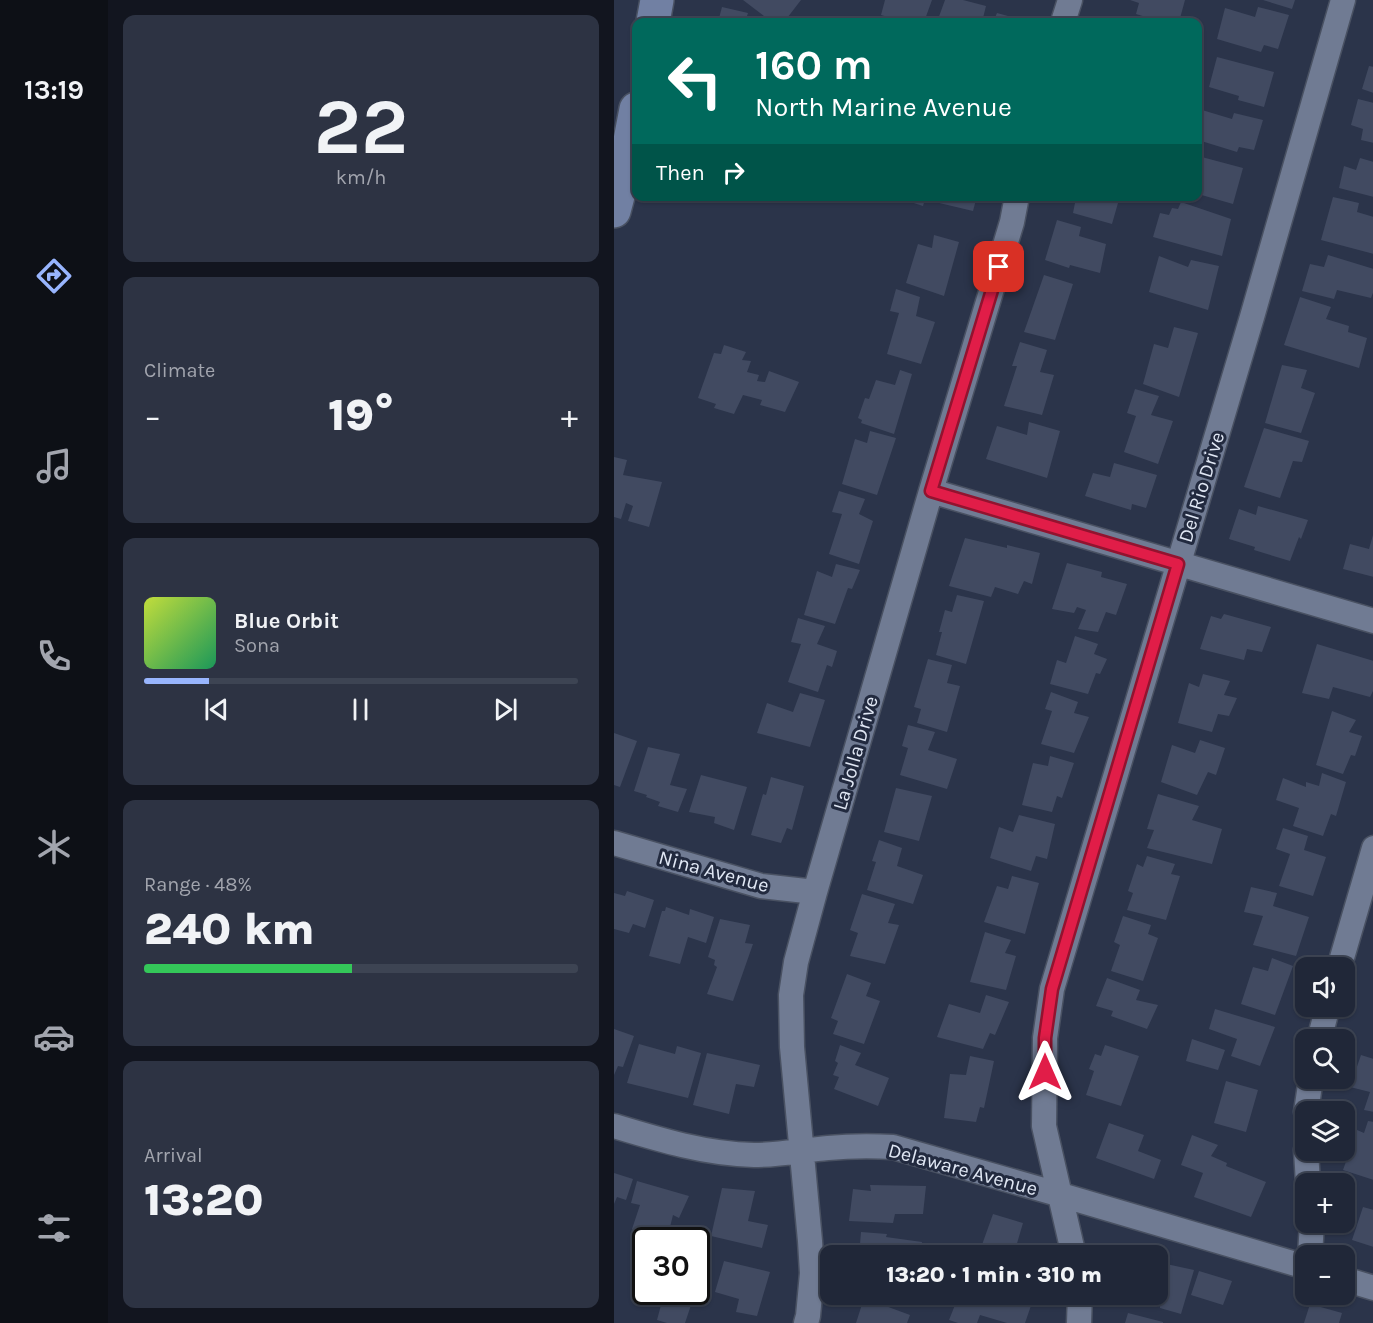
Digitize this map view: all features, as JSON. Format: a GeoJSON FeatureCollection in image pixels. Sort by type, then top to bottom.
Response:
{"type":"FeatureCollection","features":[{"type":"Feature","properties":{"kind":"street"},"geometry":{"type":"LineString","coordinates":[[654,18],[657,0]]}},
{"type":"Feature","properties":{"kind":"street"},"geometry":{"type":"LineString","coordinates":[[1064,18],[1070,0]]}},
{"type":"Feature","properties":{"kind":"street","name":"Del Rio Drive"},"geometry":{"type":"LineString","coordinates":[[1072,1245],[1044,1126],[1045,1038],[1052,989],[1252,317],[1343,0]]}},
{"type":"Feature","properties":{"kind":"street"},"geometry":{"type":"LineString","coordinates":[[614,211],[632,130]]}},
{"type":"Feature","properties":{"kind":"street","name":"La Jolla Drive"},"geometry":{"type":"LineString","coordinates":[[806,1323],[812,1273],[792,1047],[791,995],[796,962],[1017,201]]}},
{"type":"Feature","properties":{"kind":"street"},"geometry":{"type":"LineString","coordinates":[[931,491],[1373,621]]}},
{"type":"Feature","properties":{"kind":"street","name":"Nina Avenue"},"geometry":{"type":"LineString","coordinates":[[614,843],[761,886],[815,892]]}},
{"type":"Feature","properties":{"kind":"street"},"geometry":{"type":"LineString","coordinates":[[1342,957],[1373,848]]}},
{"type":"Feature","properties":{"kind":"street","name":"Delaware Avenue"},"geometry":{"type":"LineString","coordinates":[[614,1126],[705,1151],[755,1155],[831,1147],[893,1148],[1295,1264]]}},
{"type":"Feature","properties":{"kind":"street"},"geometry":{"type":"LineString","coordinates":[[1355,1282],[1373,1288]]}},
{"type":"Feature","properties":{"kind":"street"},"geometry":{"type":"LineString","coordinates":[[1079,1323],[1080,1305]]}},
{"type":"Feature","properties":{"kind":"building"},"geometry":{"type":"Polygon","coordinates":[[[743,0],[801,0],[787,18],[767,18],[743,0]]]}},
{"type":"Feature","properties":{"kind":"building"},"geometry":{"type":"Polygon","coordinates":[[[885,0],[932,0],[925,18],[891,18],[881,15],[885,0]]]}},
{"type":"Feature","properties":{"kind":"building"},"geometry":{"type":"Polygon","coordinates":[[[945,0],[963,0],[986,6],[983,18],[938,18],[945,0]]]}},
{"type":"Feature","properties":{"kind":"building"},"geometry":{"type":"Polygon","coordinates":[[[1130,0],[1185,0],[1180,18],[1149,18],[1136,14],[1139,3],[1130,0]]]}},
{"type":"Feature","properties":{"kind":"building"},"geometry":{"type":"Polygon","coordinates":[[[1263,0],[1295,0],[1292,9],[1263,0]]]}},
{"type":"Feature","properties":{"kind":"building"},"geometry":{"type":"Polygon","coordinates":[[[722,7],[748,13],[746,18],[719,18],[722,7]]]}},
{"type":"Feature","properties":{"kind":"building"},"geometry":{"type":"Polygon","coordinates":[[[1258,7],[1289,15],[1278,49],[1264,45],[1261,52],[1217,39],[1225,8],[1255,17],[1258,7]]]}},
{"type":"Feature","properties":{"kind":"building"},"geometry":{"type":"Polygon","coordinates":[[[997,13],[1015,18],[995,18],[997,13]]]}},
{"type":"Feature","properties":{"kind":"building"},"geometry":{"type":"Polygon","coordinates":[[[1217,57],[1274,72],[1264,107],[1238,100],[1239,96],[1209,87],[1217,57]]]}},
{"type":"Feature","properties":{"kind":"building"},"geometry":{"type":"Polygon","coordinates":[[[1369,66],[1374,67],[1374,93],[1362,89],[1369,66]]]}},
{"type":"Feature","properties":{"kind":"building"},"geometry":{"type":"Polygon","coordinates":[[[1358,99],[1374,103],[1374,143],[1361,140],[1363,129],[1351,125],[1358,99]]]}},
{"type":"Feature","properties":{"kind":"building"},"geometry":{"type":"Polygon","coordinates":[[[1202,110],[1232,119],[1234,113],[1263,120],[1254,150],[1239,147],[1237,152],[1202,141],[1202,110]]]}},
{"type":"Feature","properties":{"kind":"building"},"geometry":{"type":"Polygon","coordinates":[[[1202,157],[1243,168],[1233,204],[1202,195],[1202,157]]]}},
{"type":"Feature","properties":{"kind":"building"},"geometry":{"type":"Polygon","coordinates":[[[1360,158],[1374,162],[1374,197],[1339,188],[1344,166],[1356,170],[1360,158]]]}},
{"type":"Feature","properties":{"kind":"building"},"geometry":{"type":"Polygon","coordinates":[[[1333,197],[1359,203],[1357,212],[1374,217],[1374,254],[1321,240],[1333,197]]]}},
{"type":"Feature","properties":{"kind":"building"},"geometry":{"type":"Polygon","coordinates":[[[908,201],[924,201],[923,206],[908,201]]]}},
{"type":"Feature","properties":{"kind":"building"},"geometry":{"type":"Polygon","coordinates":[[[935,201],[976,201],[973,211],[935,201]]]}},
{"type":"Feature","properties":{"kind":"building"},"geometry":{"type":"Polygon","coordinates":[[[1071,201],[1119,201],[1112,224],[1073,213],[1075,203],[1071,201]]]}},
{"type":"Feature","properties":{"kind":"building"},"geometry":{"type":"Polygon","coordinates":[[[1181,202],[1231,219],[1222,256],[1153,237],[1160,213],[1169,215],[1172,208],[1178,209],[1181,202]]]}},
{"type":"Feature","properties":{"kind":"building"},"geometry":{"type":"Polygon","coordinates":[[[1057,220],[1081,227],[1079,236],[1106,244],[1100,273],[1070,265],[1069,268],[1045,260],[1057,220]]]}},
{"type":"Feature","properties":{"kind":"building"},"geometry":{"type":"Polygon","coordinates":[[[934,235],[959,242],[944,296],[906,283],[918,244],[932,248],[934,235]]]}},
{"type":"Feature","properties":{"kind":"building"},"geometry":{"type":"Polygon","coordinates":[[[1328,255],[1374,269],[1374,290],[1371,298],[1337,290],[1334,299],[1302,291],[1310,264],[1324,267],[1328,255]]]}},
{"type":"Feature","properties":{"kind":"building"},"geometry":{"type":"Polygon","coordinates":[[[1159,256],[1188,267],[1191,260],[1219,266],[1208,310],[1149,292],[1159,256]]]}},
{"type":"Feature","properties":{"kind":"building"},"geometry":{"type":"Polygon","coordinates":[[[1044,275],[1073,284],[1055,340],[1024,332],[1044,275]]]}},
{"type":"Feature","properties":{"kind":"building"},"geometry":{"type":"Polygon","coordinates":[[[896,289],[920,297],[916,316],[935,322],[921,364],[887,354],[899,313],[890,311],[896,289]]]}},
{"type":"Feature","properties":{"kind":"building"},"geometry":{"type":"Polygon","coordinates":[[[1300,297],[1331,307],[1326,319],[1349,326],[1348,332],[1367,338],[1359,368],[1284,345],[1300,297]]]}},
{"type":"Feature","properties":{"kind":"building"},"geometry":{"type":"Polygon","coordinates":[[[1174,327],[1198,333],[1179,397],[1143,384],[1154,344],[1168,348],[1174,327]]]}},
{"type":"Feature","properties":{"kind":"building"},"geometry":{"type":"Polygon","coordinates":[[[1020,342],[1047,350],[1040,372],[1054,375],[1042,415],[1004,406],[1017,366],[1012,366],[1020,342]]]}},
{"type":"Feature","properties":{"kind":"building"},"geometry":{"type":"Polygon","coordinates":[[[724,345],[746,352],[742,360],[751,361],[747,372],[759,375],[757,381],[765,382],[769,371],[799,382],[785,412],[760,405],[762,400],[743,395],[734,414],[714,408],[716,404],[698,398],[714,353],[721,354],[724,345]]]}},
{"type":"Feature","properties":{"kind":"building"},"geometry":{"type":"Polygon","coordinates":[[[1282,365],[1307,370],[1301,388],[1315,393],[1301,433],[1265,423],[1282,365]]]}},
{"type":"Feature","properties":{"kind":"building"},"geometry":{"type":"Polygon","coordinates":[[[900,370],[912,374],[894,434],[861,423],[862,420],[858,418],[865,398],[869,399],[876,380],[895,385],[900,370]]]}},
{"type":"Feature","properties":{"kind":"building"},"geometry":{"type":"Polygon","coordinates":[[[1135,389],[1159,396],[1151,415],[1173,421],[1158,464],[1124,452],[1136,416],[1127,413],[1135,389]]]}},
{"type":"Feature","properties":{"kind":"building"},"geometry":{"type":"Polygon","coordinates":[[[1029,422],[1060,431],[1047,478],[986,459],[997,426],[1027,435],[1029,422]]]}},
{"type":"Feature","properties":{"kind":"building"},"geometry":{"type":"Polygon","coordinates":[[[1264,428],[1309,441],[1302,462],[1293,461],[1280,498],[1244,487],[1264,428]]]}},
{"type":"Feature","properties":{"kind":"building"},"geometry":{"type":"Polygon","coordinates":[[[870,431],[896,438],[877,495],[842,484],[855,439],[867,443],[870,431]]]}},
{"type":"Feature","properties":{"kind":"building"},"geometry":{"type":"Polygon","coordinates":[[[614,457],[627,460],[623,475],[662,482],[649,527],[628,521],[633,506],[626,503],[621,519],[614,517],[614,457]]]}},
{"type":"Feature","properties":{"kind":"building"},"geometry":{"type":"Polygon","coordinates":[[[1114,463],[1157,475],[1146,508],[1132,504],[1131,510],[1085,496],[1093,473],[1110,477],[1114,463]]]}},
{"type":"Feature","properties":{"kind":"building"},"geometry":{"type":"Polygon","coordinates":[[[839,491],[865,499],[859,514],[873,521],[859,564],[829,554],[842,514],[832,512],[839,491]]]}},
{"type":"Feature","properties":{"kind":"building"},"geometry":{"type":"Polygon","coordinates":[[[1258,506],[1308,520],[1290,561],[1254,550],[1255,547],[1229,539],[1239,509],[1256,515],[1258,506]]]}},
{"type":"Feature","properties":{"kind":"building"},"geometry":{"type":"Polygon","coordinates":[[[1373,535],[1374,577],[1343,569],[1350,544],[1369,549],[1373,535]]]}},
{"type":"Feature","properties":{"kind":"building"},"geometry":{"type":"Polygon","coordinates":[[[965,538],[1040,553],[1032,584],[1024,581],[1018,594],[995,587],[991,597],[949,586],[965,538]]]}},
{"type":"Feature","properties":{"kind":"building"},"geometry":{"type":"Polygon","coordinates":[[[1067,563],[1102,572],[1101,577],[1127,584],[1116,615],[1106,612],[1098,632],[1078,629],[1086,610],[1077,607],[1074,613],[1052,609],[1067,563]]]}},
{"type":"Feature","properties":{"kind":"building"},"geometry":{"type":"Polygon","coordinates":[[[836,564],[860,570],[852,589],[848,588],[835,624],[804,615],[817,571],[832,577],[836,564]]]}},
{"type":"Feature","properties":{"kind":"building"},"geometry":{"type":"Polygon","coordinates":[[[957,595],[984,601],[966,664],[936,655],[945,610],[952,612],[957,595]]]}},
{"type":"Feature","properties":{"kind":"building"},"geometry":{"type":"Polygon","coordinates":[[[1224,614],[1271,627],[1262,652],[1247,649],[1244,660],[1200,649],[1211,616],[1221,619],[1224,614]]]}},
{"type":"Feature","properties":{"kind":"building"},"geometry":{"type":"Polygon","coordinates":[[[798,618],[825,626],[817,644],[837,651],[832,667],[827,665],[818,692],[788,682],[801,644],[791,642],[798,618]]]}},
{"type":"Feature","properties":{"kind":"building"},"geometry":{"type":"Polygon","coordinates":[[[1075,636],[1098,644],[1094,654],[1107,659],[1100,674],[1096,673],[1088,694],[1050,684],[1057,660],[1066,663],[1075,636]]]}},
{"type":"Feature","properties":{"kind":"building"},"geometry":{"type":"Polygon","coordinates":[[[1317,644],[1374,661],[1374,689],[1370,697],[1333,687],[1329,699],[1302,693],[1317,644]]]}},
{"type":"Feature","properties":{"kind":"building"},"geometry":{"type":"Polygon","coordinates":[[[928,659],[952,665],[947,683],[960,686],[947,732],[917,723],[921,709],[914,707],[928,659]]]}},
{"type":"Feature","properties":{"kind":"building"},"geometry":{"type":"Polygon","coordinates":[[[1203,674],[1230,681],[1224,695],[1237,698],[1229,716],[1218,714],[1212,732],[1178,723],[1189,683],[1199,687],[1203,674]]]}},
{"type":"Feature","properties":{"kind":"building"},"geometry":{"type":"Polygon","coordinates":[[[1051,692],[1078,702],[1074,713],[1089,717],[1074,753],[1041,744],[1052,711],[1045,709],[1051,692]]]}},
{"type":"Feature","properties":{"kind":"building"},"geometry":{"type":"Polygon","coordinates":[[[800,693],[825,700],[810,747],[757,733],[767,703],[793,712],[800,693]]]}},
{"type":"Feature","properties":{"kind":"building"},"geometry":{"type":"Polygon","coordinates":[[[1332,711],[1356,720],[1349,732],[1362,736],[1355,756],[1351,755],[1343,774],[1316,765],[1332,711]]]}},
{"type":"Feature","properties":{"kind":"building"},"geometry":{"type":"Polygon","coordinates":[[[908,725],[935,732],[928,750],[957,759],[947,789],[900,775],[908,748],[902,746],[908,725]]]}},
{"type":"Feature","properties":{"kind":"building"},"geometry":{"type":"Polygon","coordinates":[[[614,733],[637,741],[620,787],[614,785],[614,733]]]}},
{"type":"Feature","properties":{"kind":"building"},"geometry":{"type":"Polygon","coordinates":[[[1200,740],[1225,748],[1216,775],[1208,772],[1197,795],[1161,782],[1172,745],[1195,753],[1200,740]]]}},
{"type":"Feature","properties":{"kind":"building"},"geometry":{"type":"Polygon","coordinates":[[[648,747],[680,754],[670,785],[687,789],[678,812],[658,806],[660,802],[634,791],[648,747]]]}},
{"type":"Feature","properties":{"kind":"building"},"geometry":{"type":"Polygon","coordinates":[[[1050,756],[1074,763],[1062,798],[1057,796],[1052,812],[1022,805],[1033,763],[1048,766],[1050,756]]]}},
{"type":"Feature","properties":{"kind":"building"},"geometry":{"type":"Polygon","coordinates":[[[1322,773],[1346,782],[1336,816],[1331,814],[1323,836],[1293,826],[1299,808],[1276,800],[1283,778],[1306,787],[1306,782],[1319,786],[1322,773]]]}},
{"type":"Feature","properties":{"kind":"building"},"geometry":{"type":"Polygon","coordinates":[[[701,775],[747,787],[734,830],[714,823],[715,817],[689,812],[701,775]]]}},
{"type":"Feature","properties":{"kind":"building"},"geometry":{"type":"Polygon","coordinates":[[[771,777],[804,786],[792,830],[787,828],[781,843],[751,835],[763,794],[766,795],[771,777]]]}},
{"type":"Feature","properties":{"kind":"building"},"geometry":{"type":"Polygon","coordinates":[[[896,788],[932,796],[919,841],[884,832],[896,788]]]}},
{"type":"Feature","properties":{"kind":"building"},"geometry":{"type":"Polygon","coordinates":[[[1158,794],[1199,806],[1192,820],[1222,829],[1212,864],[1147,848],[1154,830],[1147,829],[1158,794]]]}},
{"type":"Feature","properties":{"kind":"building"},"geometry":{"type":"Polygon","coordinates":[[[1019,815],[1055,824],[1047,859],[1036,856],[1031,871],[990,858],[999,827],[1013,832],[1019,815]]]}},
{"type":"Feature","properties":{"kind":"building"},"geometry":{"type":"Polygon","coordinates":[[[1283,828],[1308,836],[1304,850],[1326,857],[1313,896],[1279,886],[1290,854],[1276,849],[1283,828]]]}},
{"type":"Feature","properties":{"kind":"building"},"geometry":{"type":"Polygon","coordinates":[[[879,840],[902,848],[897,866],[923,875],[913,904],[867,890],[876,862],[872,861],[879,840]]]}},
{"type":"Feature","properties":{"kind":"building"},"geometry":{"type":"Polygon","coordinates":[[[1147,856],[1175,864],[1171,874],[1180,876],[1166,920],[1127,910],[1133,893],[1128,891],[1137,864],[1143,867],[1147,856]]]}},
{"type":"Feature","properties":{"kind":"building"},"geometry":{"type":"Polygon","coordinates":[[[1012,876],[1039,883],[1025,934],[984,922],[997,886],[1008,889],[1012,876]]]}},
{"type":"Feature","properties":{"kind":"building"},"geometry":{"type":"Polygon","coordinates":[[[1251,887],[1277,893],[1273,906],[1309,917],[1296,956],[1253,945],[1263,916],[1244,912],[1251,887]]]}},
{"type":"Feature","properties":{"kind":"building"},"geometry":{"type":"Polygon","coordinates":[[[627,891],[654,900],[645,928],[633,924],[629,933],[614,929],[614,893],[625,896],[627,891]]]}},
{"type":"Feature","properties":{"kind":"building"},"geometry":{"type":"Polygon","coordinates":[[[862,894],[895,904],[888,923],[899,925],[885,964],[850,956],[858,933],[850,930],[862,894]]]}},
{"type":"Feature","properties":{"kind":"building"},"geometry":{"type":"Polygon","coordinates":[[[666,907],[689,915],[690,909],[714,917],[706,943],[688,937],[680,964],[649,956],[662,911],[665,911],[666,907]]]}},
{"type":"Feature","properties":{"kind":"building"},"geometry":{"type":"Polygon","coordinates":[[[1123,916],[1151,925],[1148,934],[1158,938],[1143,981],[1111,971],[1120,945],[1114,942],[1123,916]]]}},
{"type":"Feature","properties":{"kind":"building"},"geometry":{"type":"Polygon","coordinates":[[[720,919],[750,925],[745,943],[753,944],[733,1001],[707,994],[717,967],[714,965],[715,960],[708,957],[720,919]]]}},
{"type":"Feature","properties":{"kind":"building"},"geometry":{"type":"Polygon","coordinates":[[[985,932],[1011,940],[1005,953],[1016,956],[1006,990],[970,982],[985,932]]]}},
{"type":"Feature","properties":{"kind":"building"},"geometry":{"type":"Polygon","coordinates":[[[1272,958],[1293,966],[1275,1015],[1241,1004],[1253,967],[1268,971],[1272,958]]]}},
{"type":"Feature","properties":{"kind":"building"},"geometry":{"type":"Polygon","coordinates":[[[847,974],[871,983],[866,996],[880,1001],[864,1044],[833,1034],[838,1021],[831,1018],[847,974]]]}},
{"type":"Feature","properties":{"kind":"building"},"geometry":{"type":"Polygon","coordinates":[[[1107,978],[1140,990],[1136,1000],[1158,1005],[1147,1029],[1111,1016],[1113,1011],[1096,1006],[1107,978]]]}},
{"type":"Feature","properties":{"kind":"building"},"geometry":{"type":"Polygon","coordinates":[[[986,995],[1009,1002],[995,1035],[990,1033],[983,1049],[937,1037],[949,1004],[980,1013],[986,995]]]}},
{"type":"Feature","properties":{"kind":"building"},"geometry":{"type":"Polygon","coordinates":[[[1215,1009],[1275,1027],[1260,1066],[1231,1056],[1237,1039],[1209,1029],[1215,1009]]]}},
{"type":"Feature","properties":{"kind":"building"},"geometry":{"type":"Polygon","coordinates":[[[614,1029],[634,1036],[623,1067],[618,1066],[614,1075],[614,1029]]]}},
{"type":"Feature","properties":{"kind":"building"},"geometry":{"type":"Polygon","coordinates":[[[1192,1039],[1225,1050],[1218,1070],[1186,1061],[1192,1039]]]}},
{"type":"Feature","properties":{"kind":"building"},"geometry":{"type":"Polygon","coordinates":[[[639,1044],[675,1054],[677,1046],[701,1053],[688,1098],[627,1083],[639,1044]]]}},
{"type":"Feature","properties":{"kind":"building"},"geometry":{"type":"Polygon","coordinates":[[[840,1045],[861,1053],[855,1065],[889,1078],[878,1106],[834,1089],[839,1077],[833,1075],[838,1063],[835,1061],[840,1045]]]}},
{"type":"Feature","properties":{"kind":"building"},"geometry":{"type":"Polygon","coordinates":[[[1105,1045],[1139,1056],[1121,1106],[1086,1095],[1094,1071],[1089,1069],[1095,1054],[1101,1056],[1105,1045]]]}},
{"type":"Feature","properties":{"kind":"building"},"geometry":{"type":"Polygon","coordinates":[[[707,1053],[760,1065],[754,1087],[736,1084],[729,1114],[693,1105],[707,1053]]]}},
{"type":"Feature","properties":{"kind":"building"},"geometry":{"type":"Polygon","coordinates":[[[1361,1055],[1374,1059],[1374,1112],[1364,1110],[1370,1092],[1355,1088],[1355,1072],[1361,1055]]]}},
{"type":"Feature","properties":{"kind":"building"},"geometry":{"type":"Polygon","coordinates":[[[970,1056],[994,1061],[984,1108],[980,1107],[976,1122],[944,1118],[950,1074],[966,1075],[970,1056]]]}},
{"type":"Feature","properties":{"kind":"building"},"geometry":{"type":"Polygon","coordinates":[[[1226,1081],[1258,1090],[1246,1132],[1214,1123],[1226,1081]]]}},
{"type":"Feature","properties":{"kind":"building"},"geometry":{"type":"Polygon","coordinates":[[[1368,1121],[1374,1122],[1374,1180],[1343,1170],[1346,1161],[1355,1161],[1357,1130],[1364,1133],[1368,1121]]]}},
{"type":"Feature","properties":{"kind":"building"},"geometry":{"type":"Polygon","coordinates":[[[1109,1123],[1144,1135],[1138,1151],[1161,1160],[1154,1179],[1096,1158],[1109,1123]]]}},
{"type":"Feature","properties":{"kind":"building"},"geometry":{"type":"Polygon","coordinates":[[[1192,1135],[1218,1145],[1211,1156],[1227,1163],[1226,1166],[1266,1182],[1251,1217],[1194,1197],[1203,1173],[1181,1165],[1192,1135]]]}},
{"type":"Feature","properties":{"kind":"building"},"geometry":{"type":"Polygon","coordinates":[[[614,1173],[633,1179],[626,1200],[617,1197],[614,1204],[614,1173]]]}},
{"type":"Feature","properties":{"kind":"building"},"geometry":{"type":"Polygon","coordinates":[[[637,1181],[689,1196],[679,1218],[673,1215],[670,1227],[633,1227],[640,1205],[631,1203],[637,1181]]]}},
{"type":"Feature","properties":{"kind":"building"},"geometry":{"type":"Polygon","coordinates":[[[870,1185],[926,1186],[923,1214],[895,1214],[893,1223],[849,1221],[853,1189],[871,1191],[870,1185]]]}},
{"type":"Feature","properties":{"kind":"building"},"geometry":{"type":"Polygon","coordinates":[[[722,1188],[755,1191],[748,1221],[768,1225],[762,1248],[711,1236],[722,1188]]]}},
{"type":"Feature","properties":{"kind":"building"},"geometry":{"type":"Polygon","coordinates":[[[1363,1207],[1374,1210],[1374,1247],[1352,1240],[1363,1207]]]}},
{"type":"Feature","properties":{"kind":"building"},"geometry":{"type":"Polygon","coordinates":[[[993,1214],[1023,1223],[1016,1245],[982,1245],[993,1214]]]}},
{"type":"Feature","properties":{"kind":"building"},"geometry":{"type":"Polygon","coordinates":[[[861,1232],[887,1234],[886,1237],[922,1242],[922,1245],[860,1245],[861,1232]]]}},
{"type":"Feature","properties":{"kind":"building"},"geometry":{"type":"Polygon","coordinates":[[[724,1261],[770,1272],[757,1316],[736,1312],[739,1299],[715,1292],[724,1261]]]}},
{"type":"Feature","properties":{"kind":"building"},"geometry":{"type":"Polygon","coordinates":[[[1168,1264],[1194,1270],[1181,1314],[1160,1308],[1160,1305],[1168,1305],[1168,1264]]]}},
{"type":"Feature","properties":{"kind":"building"},"geometry":{"type":"Polygon","coordinates":[[[1199,1271],[1232,1281],[1223,1305],[1191,1295],[1199,1271]]]}},
{"type":"Feature","properties":{"kind":"building"},"geometry":{"type":"Polygon","coordinates":[[[661,1305],[691,1305],[685,1323],[667,1323],[657,1320],[661,1305]]]}},
{"type":"Feature","properties":{"kind":"building"},"geometry":{"type":"Polygon","coordinates":[[[862,1305],[883,1305],[910,1315],[907,1323],[856,1323],[862,1305]]]}},
{"type":"Feature","properties":{"kind":"building"},"geometry":{"type":"Polygon","coordinates":[[[955,1305],[1031,1305],[1025,1323],[1007,1323],[980,1315],[977,1323],[958,1323],[949,1320],[955,1305]]]}},
{"type":"Feature","properties":{"kind":"building"},"geometry":{"type":"Polygon","coordinates":[[[1310,1305],[1342,1313],[1339,1323],[1304,1323],[1310,1305]]]}},
{"type":"Feature","properties":{"kind":"building"},"geometry":{"type":"Polygon","coordinates":[[[1128,1313],[1163,1322],[1163,1323],[1125,1323],[1128,1313]]]}},
{"type":"Feature","properties":{"kind":"route"},"geometry":{"type":"LineString","coordinates":[[999,267],[931,491],[1178,564],[1052,989],[1045,1038],[1045,1072]]}}]}
